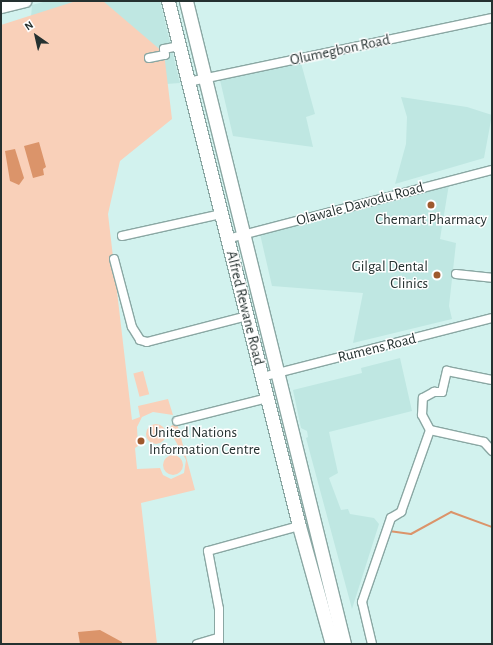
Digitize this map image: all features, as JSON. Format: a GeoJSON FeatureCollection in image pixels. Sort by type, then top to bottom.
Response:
{"type":"FeatureCollection","features":[{"type":"Feature","properties":{"kind":"main road"},"geometry":{"type":"LineString","coordinates":[[1,7],[25,1]]}},
{"type":"Feature","properties":{"kind":"main road","name":"Alfred Rewane Road"},"geometry":{"type":"LineString","coordinates":[[168,1],[299,526],[329,613]]}},
{"type":"Feature","properties":{"kind":"main road","name":"Alfred Rewane Road"},"geometry":{"type":"LineString","coordinates":[[186,1],[312,515],[329,613]]}},
{"type":"Feature","properties":{"kind":"main road"},"geometry":{"type":"LineString","coordinates":[[312,515],[324,540],[352,644]]}},
{"type":"Feature","properties":{"kind":"main road"},"geometry":{"type":"LineString","coordinates":[[299,526],[324,644]]}},
{"type":"Feature","properties":{"kind":"main road"},"geometry":{"type":"LineString","coordinates":[[329,613],[332,644]]}},
{"type":"Feature","properties":{"kind":"main road"},"geometry":{"type":"LineString","coordinates":[[329,613],[344,644]]}},
{"type":"Feature","properties":{"kind":"street","name":"Olumegbon Road"},"geometry":{"type":"LineString","coordinates":[[188,82],[492,18]]}},
{"type":"Feature","properties":{"kind":"street"},"geometry":{"type":"LineString","coordinates":[[149,58],[165,55],[164,49],[179,46]]}},
{"type":"Feature","properties":{"kind":"street","name":"Olawale Dawodu Road"},"geometry":{"type":"LineString","coordinates":[[227,239],[492,170]]}},
{"type":"Feature","properties":{"kind":"street"},"geometry":{"type":"LineString","coordinates":[[122,236],[221,214]]}},
{"type":"Feature","properties":{"kind":"street"},"geometry":{"type":"LineString","coordinates":[[114,259],[132,327],[140,340],[147,342],[247,316]]}},
{"type":"Feature","properties":{"kind":"street"},"geometry":{"type":"LineString","coordinates":[[456,274],[492,278]]}},
{"type":"Feature","properties":{"kind":"street","name":"Rumens Road"},"geometry":{"type":"LineString","coordinates":[[262,377],[492,318]]}},
{"type":"Feature","properties":{"kind":"street"},"geometry":{"type":"LineString","coordinates":[[372,644],[362,602],[391,518],[401,512],[430,430],[422,415],[423,398],[434,392],[442,392],[447,371],[492,380]]}},
{"type":"Feature","properties":{"kind":"street"},"geometry":{"type":"LineString","coordinates":[[177,421],[267,398]]}},
{"type":"Feature","properties":{"kind":"street"},"geometry":{"type":"LineString","coordinates":[[430,430],[484,442],[492,450]]}},
{"type":"Feature","properties":{"kind":"street"},"geometry":{"type":"LineString","coordinates":[[197,644],[218,641],[219,609],[208,551],[299,526]]}},
{"type":"Feature","properties":{"kind":"shaded area"},"geometry":{"type":"Polygon","coordinates":[[[47,1],[160,1],[180,83],[138,86],[29,42],[32,5],[47,1]]]}},
{"type":"Feature","properties":{"kind":"shaded area"},"geometry":{"type":"Polygon","coordinates":[[[76,1],[103,1],[164,53],[172,119],[120,161],[108,214],[132,420],[140,417],[138,406],[168,399],[173,415],[153,412],[142,417],[137,427],[138,446],[135,448],[137,469],[160,468],[163,475],[171,479],[184,473],[186,460],[170,431],[171,426],[177,423],[195,490],[141,503],[157,644],[1,644],[1,25],[76,1]]]}},
{"type":"Feature","properties":{"kind":"shaded area"},"geometry":{"type":"Polygon","coordinates":[[[301,63],[315,114],[306,117],[313,147],[233,136],[220,80],[301,63]]]}},
{"type":"Feature","properties":{"kind":"shaded area"},"geometry":{"type":"Polygon","coordinates":[[[401,97],[467,107],[492,115],[484,158],[395,184],[406,144],[407,117],[401,97]]]}},
{"type":"Feature","properties":{"kind":"shaded area"},"geometry":{"type":"Polygon","coordinates":[[[39,142],[46,167],[43,169],[44,175],[33,178],[24,146],[39,142]]]}},
{"type":"Feature","properties":{"kind":"shaded area"},"geometry":{"type":"Polygon","coordinates":[[[15,149],[24,178],[19,185],[10,181],[5,151],[15,149]]]}},
{"type":"Feature","properties":{"kind":"shaded area"},"geometry":{"type":"Polygon","coordinates":[[[449,184],[440,239],[456,243],[449,306],[452,319],[353,343],[363,293],[272,286],[260,234],[449,184]]]}},
{"type":"Feature","properties":{"kind":"shaded area"},"geometry":{"type":"Polygon","coordinates":[[[400,358],[412,411],[329,432],[338,473],[329,478],[341,510],[348,509],[350,514],[374,518],[379,524],[352,609],[306,438],[308,437],[307,431],[301,428],[293,390],[362,373],[361,368],[400,358]]]}},
{"type":"Feature","properties":{"kind":"shaded area"},"geometry":{"type":"Polygon","coordinates":[[[143,371],[149,394],[140,397],[133,374],[143,371]]]}},
{"type":"Feature","properties":{"kind":"shaded area"},"geometry":{"type":"Polygon","coordinates":[[[152,424],[160,424],[166,430],[166,438],[160,444],[152,444],[146,438],[146,430],[152,424]]]}},
{"type":"Feature","properties":{"kind":"shaded area"},"geometry":{"type":"Polygon","coordinates":[[[169,455],[177,455],[183,461],[183,469],[177,475],[169,475],[163,469],[163,461],[169,455]]]}},
{"type":"Feature","properties":{"kind":"shaded area"},"geometry":{"type":"Polygon","coordinates":[[[100,630],[122,642],[122,644],[80,644],[78,632],[100,630]]]}},
{"type":"Feature","properties":{"kind":"waterway"},"geometry":{"type":"LineString","coordinates":[[389,531],[411,534],[451,512],[492,527]]}},
{"type":"Feature","properties":{"kind":"place","name":"Chemart Pharmacy"},"geometry":{"type":"Point","coordinates":[431,205]}},
{"type":"Feature","properties":{"kind":"place","name":"Gilgal Dental Clinics"},"geometry":{"type":"Point","coordinates":[437,275]}},
{"type":"Feature","properties":{"kind":"place","name":"United Nations Information Centre"},"geometry":{"type":"Point","coordinates":[141,441]}}]}
